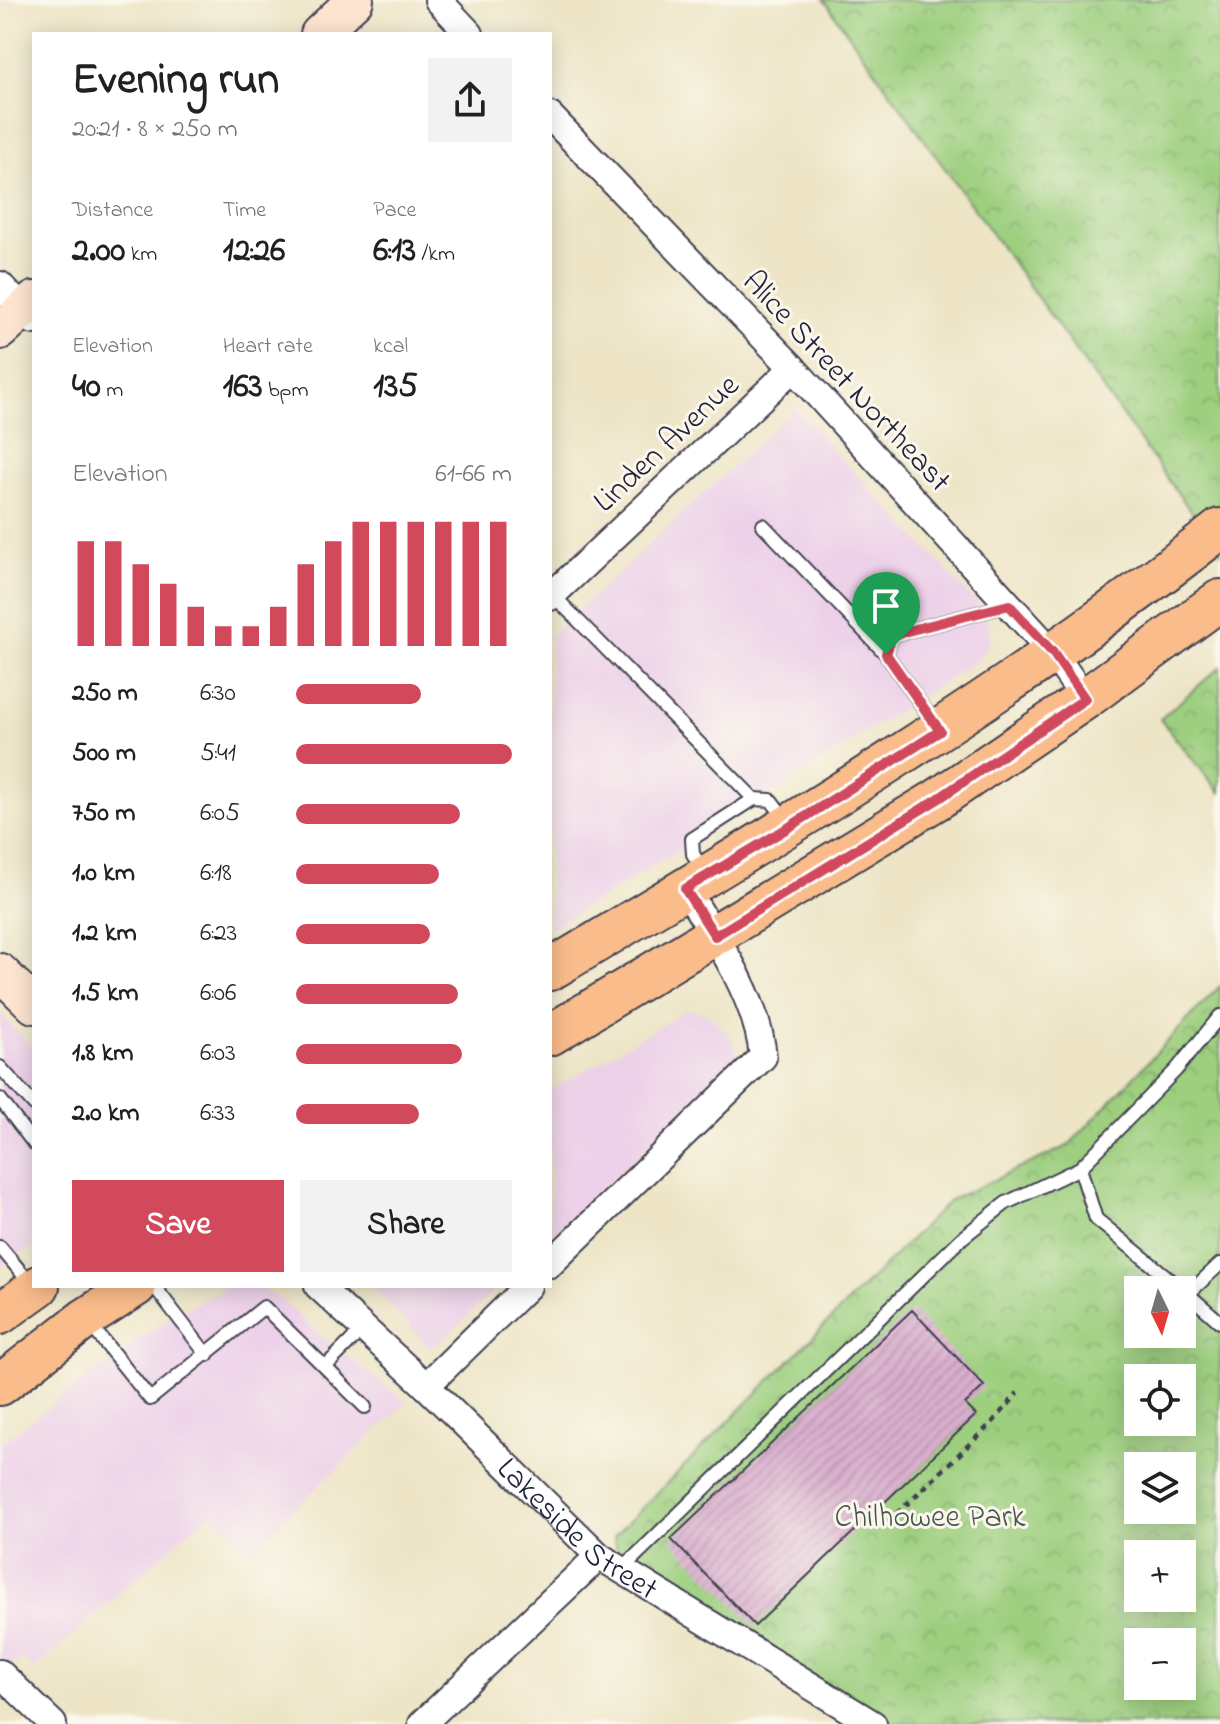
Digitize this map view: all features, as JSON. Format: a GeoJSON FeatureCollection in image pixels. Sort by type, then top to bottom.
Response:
{"type":"FeatureCollection","features":[{"type":"Feature","properties":{"kind":"main road"},"geometry":{"type":"LineString","coordinates":[[321,32],[355,0]]}},
{"type":"Feature","properties":{"kind":"main road"},"geometry":{"type":"LineString","coordinates":[[552,969],[791,826],[940,731],[1053,653],[1220,529]]}},
{"type":"Feature","properties":{"kind":"main road"},"geometry":{"type":"LineString","coordinates":[[552,1034],[938,799],[1085,699],[1220,600]]}},
{"type":"Feature","properties":{"kind":"main road"},"geometry":{"type":"LineString","coordinates":[[0,972],[32,1003]]}},
{"type":"Feature","properties":{"kind":"main road"},"geometry":{"type":"LineString","coordinates":[[1,1312],[37,1288]]}},
{"type":"Feature","properties":{"kind":"main road"},"geometry":{"type":"LineString","coordinates":[[0,1385],[85,1319],[133,1288]]}},
{"type":"Feature","properties":{"kind":"street"},"geometry":{"type":"LineString","coordinates":[[438,0],[468,32]]}},
{"type":"Feature","properties":{"kind":"street","name":"Alice Street Northeast"},"geometry":{"type":"LineString","coordinates":[[552,118],[793,368],[1053,653],[1085,699]]}},
{"type":"Feature","properties":{"kind":"street","name":"Linden Avenue"},"geometry":{"type":"LineString","coordinates":[[552,596],[793,368]]}},
{"type":"Feature","properties":{"kind":"street"},"geometry":{"type":"LineString","coordinates":[[552,1262],[763,1057],[761,1034],[755,1018],[715,936],[696,882]]}},
{"type":"Feature","properties":{"kind":"street","name":"Lakeside Street"},"geometry":{"type":"LineString","coordinates":[[320,1288],[426,1386],[599,1556],[873,1724]]}},
{"type":"Feature","properties":{"kind":"street"},"geometry":{"type":"LineString","coordinates":[[426,1386],[526,1288]]}},
{"type":"Feature","properties":{"kind":"street"},"geometry":{"type":"LineString","coordinates":[[422,1724],[599,1556]]}},
{"type":"Feature","properties":{"kind":"street"},"geometry":{"type":"LineString","coordinates":[[0,1673],[53,1724]]}},
{"type":"Feature","properties":{"kind":"lane"},"geometry":{"type":"LineString","coordinates":[[763,525],[886,654],[940,731]]}},
{"type":"Feature","properties":{"kind":"lane"},"geometry":{"type":"LineString","coordinates":[[552,596],[754,799]]}},
{"type":"Feature","properties":{"kind":"lane"},"geometry":{"type":"LineString","coordinates":[[886,654],[892,635],[1009,605]]}},
{"type":"Feature","properties":{"kind":"lane"},"geometry":{"type":"LineString","coordinates":[[696,882],[692,839],[754,799],[771,800],[791,826]]}},
{"type":"Feature","properties":{"kind":"lane"},"geometry":{"type":"LineString","coordinates":[[621,1570],[962,1238],[1006,1203],[1080,1168],[1176,1070],[1220,1016]]}},
{"type":"Feature","properties":{"kind":"lane"},"geometry":{"type":"LineString","coordinates":[[0,1067],[32,1103]]}},
{"type":"Feature","properties":{"kind":"lane"},"geometry":{"type":"LineString","coordinates":[[0,1099],[32,1141]]}},
{"type":"Feature","properties":{"kind":"lane"},"geometry":{"type":"LineString","coordinates":[[1080,1168],[1096,1219],[1166,1276]]}},
{"type":"Feature","properties":{"kind":"lane"},"geometry":{"type":"LineString","coordinates":[[0,1247],[32,1282]]}},
{"type":"Feature","properties":{"kind":"lane"},"geometry":{"type":"LineString","coordinates":[[1196,1286],[1220,1264]]}},
{"type":"Feature","properties":{"kind":"lane"},"geometry":{"type":"LineString","coordinates":[[156,1288],[207,1355]]}},
{"type":"Feature","properties":{"kind":"lane"},"geometry":{"type":"LineString","coordinates":[[1196,1301],[1220,1322]]}},
{"type":"Feature","properties":{"kind":"lane"},"geometry":{"type":"LineString","coordinates":[[85,1319],[150,1399],[264,1307],[365,1407]]}},
{"type":"Feature","properties":{"kind":"lane"},"geometry":{"type":"LineString","coordinates":[[325,1367],[364,1328]]}},
{"type":"Feature","properties":{"kind":"path"},"geometry":{"type":"LineString","coordinates":[[888,1522],[992,1423],[1018,1393]]}},
{"type":"Feature","properties":{"kind":"shaded area"},"geometry":{"type":"Polygon","coordinates":[[[795,409],[981,607],[990,627],[989,644],[978,660],[740,813],[552,928],[552,634],[795,409]]]}},
{"type":"Feature","properties":{"kind":"shaded area"},"geometry":{"type":"Polygon","coordinates":[[[687,1010],[701,1012],[716,1021],[730,1037],[740,1060],[552,1235],[552,1090],[687,1010]]]}},
{"type":"Feature","properties":{"kind":"shaded area"},"geometry":{"type":"Polygon","coordinates":[[[0,1014],[32,1046],[32,1247],[0,1269],[0,1014]]]}},
{"type":"Feature","properties":{"kind":"shaded area"},"geometry":{"type":"Polygon","coordinates":[[[224,1288],[261,1288],[280,1299],[320,1335],[407,1402],[251,1550],[210,1512],[34,1670],[22,1658],[0,1675],[0,1444],[166,1320],[224,1288]]]}},
{"type":"Feature","properties":{"kind":"shaded area"},"geometry":{"type":"Polygon","coordinates":[[[374,1288],[496,1288],[442,1341],[429,1347],[374,1288]]]}},
{"type":"Feature","properties":{"kind":"green space"},"geometry":{"type":"Polygon","coordinates":[[[824,0],[1220,0],[1220,552],[824,0]]]}},
{"type":"Feature","properties":{"kind":"green space"},"geometry":{"type":"Polygon","coordinates":[[[1220,667],[1220,793],[1160,719],[1220,667]]]}},
{"type":"Feature","properties":{"kind":"green space","name":"Chilhowee Park"},"geometry":{"type":"Polygon","coordinates":[[[1220,986],[1220,1724],[873,1724],[621,1570],[614,1536],[950,1200],[1068,1146],[1220,986]]]}},
{"type":"Feature","properties":{"kind":"building"},"geometry":{"type":"Polygon","coordinates":[[[912,1310],[984,1386],[965,1404],[976,1415],[755,1626],[671,1539],[912,1310]]]}},
{"type":"Feature","properties":{"kind":"route"},"geometry":{"type":"LineString","coordinates":[[1009,605],[1053,653],[1085,699],[938,799],[715,936],[685,889],[940,731],[886,654],[892,635],[1009,605]]}}]}
